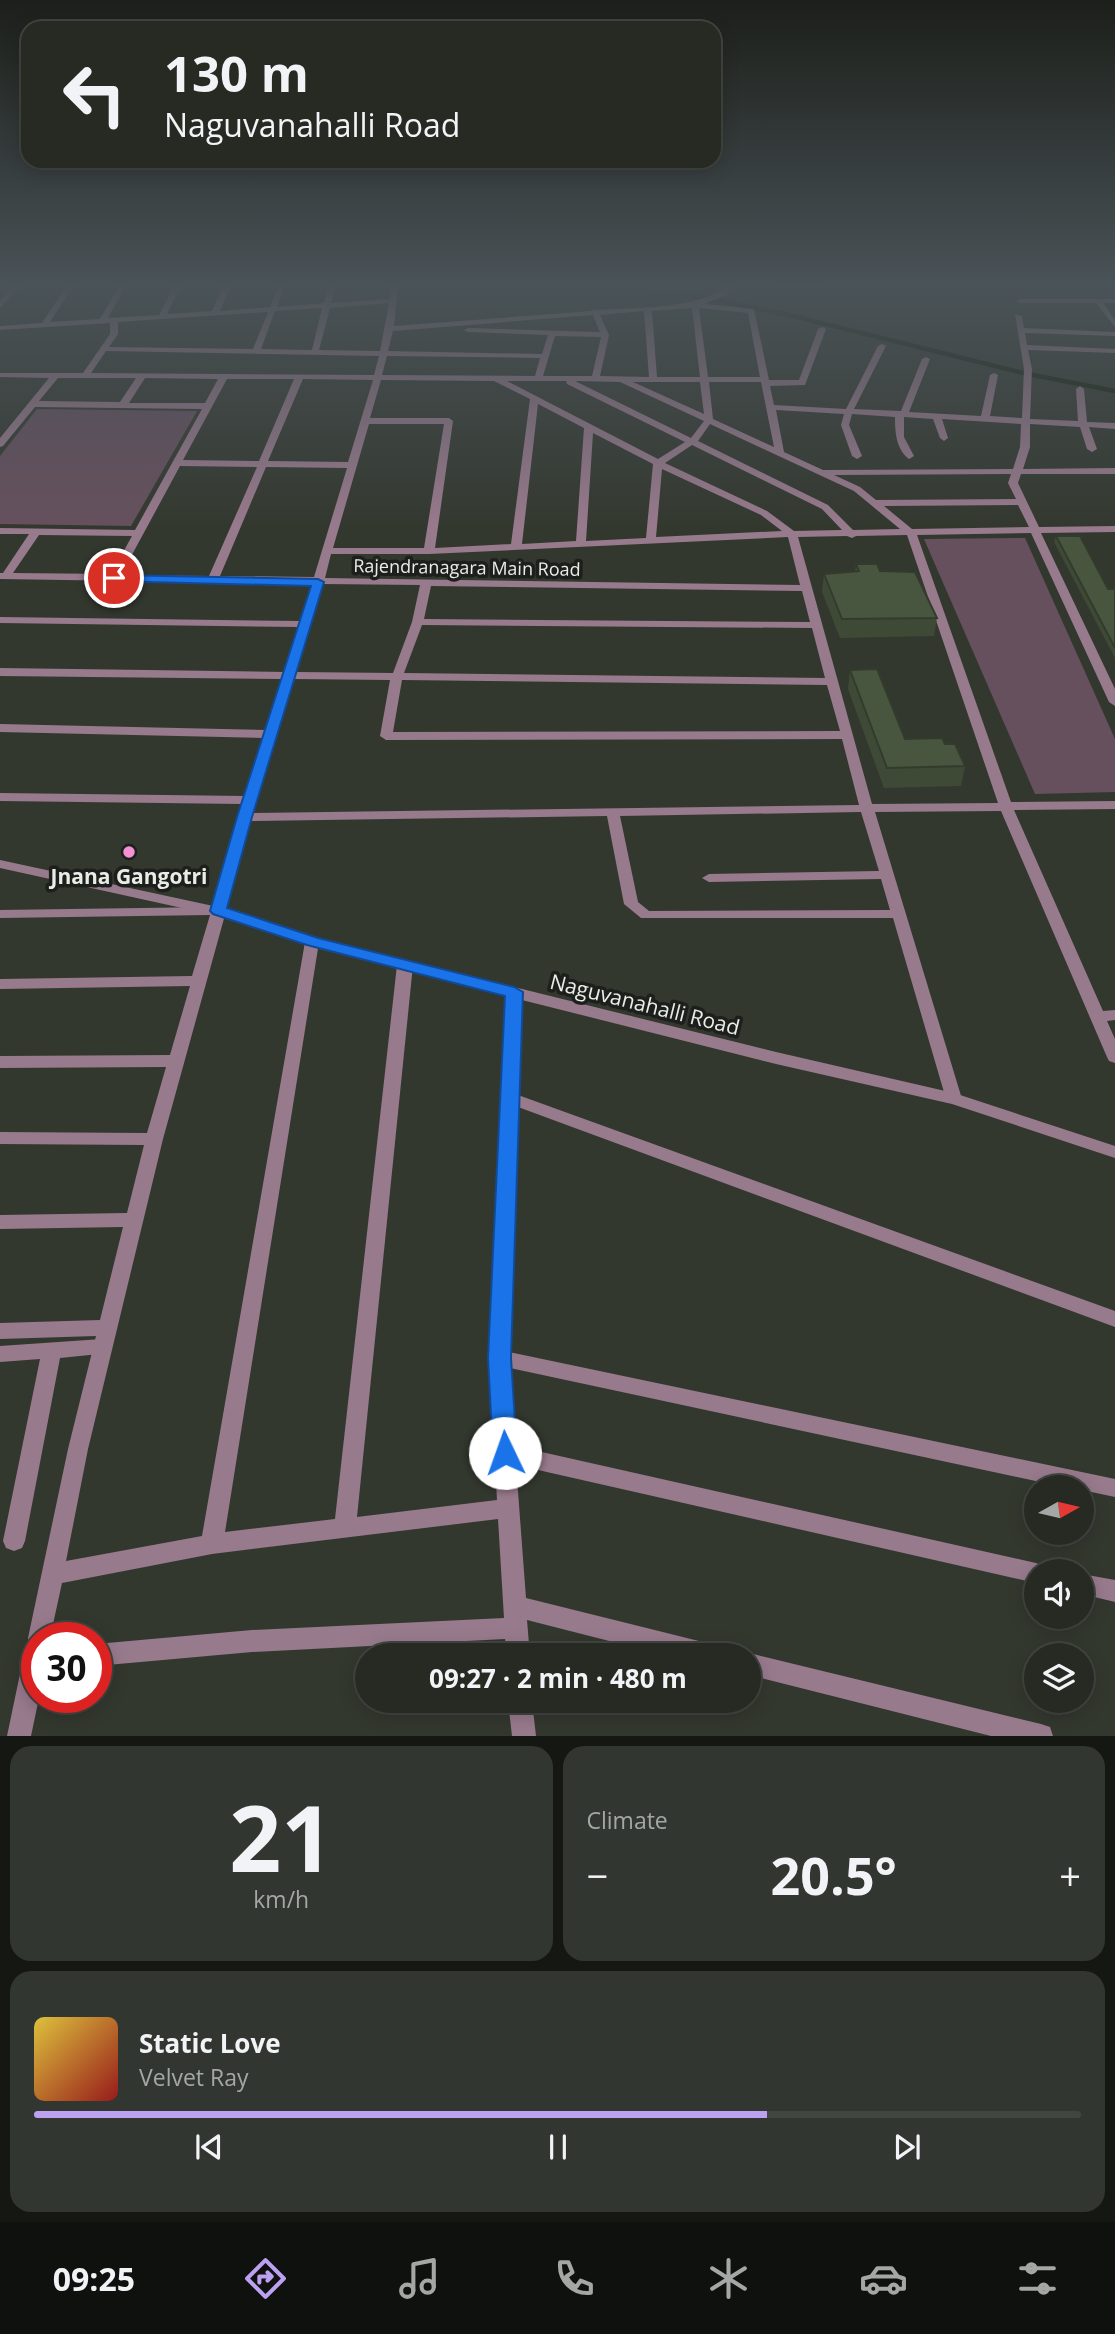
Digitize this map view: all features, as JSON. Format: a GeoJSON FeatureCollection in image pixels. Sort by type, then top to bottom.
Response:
{"type":"FeatureCollection","features":[{"type":"Feature","properties":{"kind":"street"},"geometry":{"type":"LineString","coordinates":[[85,376],[92,366]]}},
{"type":"Feature","properties":{"kind":"street"},"geometry":{"type":"LineString","coordinates":[[43,1622],[104,1338],[154,1139],[245,817],[306,624],[381,366]]}},
{"type":"Feature","properties":{"kind":"street"},"geometry":{"type":"LineString","coordinates":[[538,379],[542,366]]}},
{"type":"Feature","properties":{"kind":"street"},"geometry":{"type":"LineString","coordinates":[[594,380],[597,366]]}},
{"type":"Feature","properties":{"kind":"street"},"geometry":{"type":"LineString","coordinates":[[652,366],[653,380]]}},
{"type":"Feature","properties":{"kind":"street"},"geometry":{"type":"LineString","coordinates":[[658,463],[693,441],[709,420],[705,366]]}},
{"type":"Feature","properties":{"kind":"street"},"geometry":{"type":"LineString","coordinates":[[762,366],[780,453]]}},
{"type":"Feature","properties":{"kind":"street"},"geometry":{"type":"LineString","coordinates":[[0,375],[378,376],[802,383],[808,366]]}},
{"type":"Feature","properties":{"kind":"street"},"geometry":{"type":"LineString","coordinates":[[857,456],[845,425],[849,411],[872,366]]}},
{"type":"Feature","properties":{"kind":"street"},"geometry":{"type":"LineString","coordinates":[[909,456],[900,437],[901,413],[923,366]]}},
{"type":"Feature","properties":{"kind":"street"},"geometry":{"type":"LineString","coordinates":[[1027,366],[1025,447],[1013,483],[1115,702]]}},
{"type":"Feature","properties":{"kind":"street"},"geometry":{"type":"LineString","coordinates":[[985,418],[994,375]]}},
{"type":"Feature","properties":{"kind":"street"},"geometry":{"type":"LineString","coordinates":[[0,444],[55,376]]}},
{"type":"Feature","properties":{"kind":"street"},"geometry":{"type":"LineString","coordinates":[[123,405],[142,376]]}},
{"type":"Feature","properties":{"kind":"street"},"geometry":{"type":"LineString","coordinates":[[114,578],[224,376]]}},
{"type":"Feature","properties":{"kind":"street"},"geometry":{"type":"LineString","coordinates":[[213,580],[300,376]]}},
{"type":"Feature","properties":{"kind":"street"},"geometry":{"type":"LineString","coordinates":[[497,379],[658,463],[764,513],[792,534],[867,809],[954,1099]]}},
{"type":"Feature","properties":{"kind":"street"},"geometry":{"type":"LineString","coordinates":[[565,380],[825,507],[852,535]]}},
{"type":"Feature","properties":{"kind":"street"},"geometry":{"type":"LineString","coordinates":[[623,380],[857,489],[912,534],[1005,804],[1115,1058]]}},
{"type":"Feature","properties":{"kind":"street"},"geometry":{"type":"LineString","coordinates":[[1080,389],[1083,424],[1092,449]]}},
{"type":"Feature","properties":{"kind":"street"},"geometry":{"type":"LineString","coordinates":[[516,547],[534,398]]}},
{"type":"Feature","properties":{"kind":"street"},"geometry":{"type":"LineString","coordinates":[[32,404],[207,406]]}},
{"type":"Feature","properties":{"kind":"street"},"geometry":{"type":"LineString","coordinates":[[769,407],[1115,426]]}},
{"type":"Feature","properties":{"kind":"street"},"geometry":{"type":"LineString","coordinates":[[936,415],[944,438]]}},
{"type":"Feature","properties":{"kind":"street"},"geometry":{"type":"LineString","coordinates":[[365,421],[449,421],[429,551]]}},
{"type":"Feature","properties":{"kind":"street"},"geometry":{"type":"LineString","coordinates":[[581,544],[589,427]]}},
{"type":"Feature","properties":{"kind":"street"},"geometry":{"type":"LineString","coordinates":[[177,463],[352,465]]}},
{"type":"Feature","properties":{"kind":"street"},"geometry":{"type":"LineString","coordinates":[[651,541],[658,463]]}},
{"type":"Feature","properties":{"kind":"street"},"geometry":{"type":"LineString","coordinates":[[821,472],[1115,471]]}},
{"type":"Feature","properties":{"kind":"street"},"geometry":{"type":"LineString","coordinates":[[874,503],[1023,502]]}},
{"type":"Feature","properties":{"kind":"street"},"geometry":{"type":"LineString","coordinates":[[0,531],[139,533]]}},
{"type":"Feature","properties":{"kind":"street"},"geometry":{"type":"LineString","coordinates":[[3,576],[36,531]]}},
{"type":"Feature","properties":{"kind":"street"},"geometry":{"type":"LineString","coordinates":[[327,551],[429,551],[792,534],[1113,532]]}},
{"type":"Feature","properties":{"kind":"street","name":"Rajendranagara Main Road"},"geometry":{"type":"LineString","coordinates":[[3,576],[807,588]]}},
{"type":"Feature","properties":{"kind":"street"},"geometry":{"type":"LineString","coordinates":[[426,584],[418,622],[397,677],[386,736],[848,735]]}},
{"type":"Feature","properties":{"kind":"street"},"geometry":{"type":"LineString","coordinates":[[0,620],[306,624]]}},
{"type":"Feature","properties":{"kind":"street"},"geometry":{"type":"LineString","coordinates":[[418,622],[818,625]]}},
{"type":"Feature","properties":{"kind":"street"},"geometry":{"type":"LineString","coordinates":[[0,672],[834,682]]}},
{"type":"Feature","properties":{"kind":"street"},"geometry":{"type":"LineString","coordinates":[[0,728],[270,734]]}},
{"type":"Feature","properties":{"kind":"street"},"geometry":{"type":"LineString","coordinates":[[0,797],[251,800]]}},
{"type":"Feature","properties":{"kind":"street"},"geometry":{"type":"LineString","coordinates":[[245,817],[1115,804]]}},
{"type":"Feature","properties":{"kind":"street"},"geometry":{"type":"LineString","coordinates":[[613,813],[631,904],[646,915],[899,914]]}},
{"type":"Feature","properties":{"kind":"street","name":"Naguvanahalli Road"},"geometry":{"type":"LineString","coordinates":[[0,864],[218,911],[313,942],[776,1058],[954,1099],[1115,1153]]}},
{"type":"Feature","properties":{"kind":"street"},"geometry":{"type":"LineString","coordinates":[[709,878],[887,875]]}},
{"type":"Feature","properties":{"kind":"street"},"geometry":{"type":"LineString","coordinates":[[0,914],[218,911]]}},
{"type":"Feature","properties":{"kind":"street"},"geometry":{"type":"LineString","coordinates":[[212,1544],[313,942]]}},
{"type":"Feature","properties":{"kind":"street"},"geometry":{"type":"LineString","coordinates":[[345,1527],[405,965]]}},
{"type":"Feature","properties":{"kind":"street"},"geometry":{"type":"LineString","coordinates":[[0,984],[198,981]]}},
{"type":"Feature","properties":{"kind":"street"},"geometry":{"type":"LineString","coordinates":[[514,992],[499,1358],[516,1643]]}},
{"type":"Feature","properties":{"kind":"street"},"geometry":{"type":"LineString","coordinates":[[1097,1017],[1115,1016]]}},
{"type":"Feature","properties":{"kind":"street"},"geometry":{"type":"LineString","coordinates":[[0,1062],[176,1061]]}},
{"type":"Feature","properties":{"kind":"street"},"geometry":{"type":"LineString","coordinates":[[509,1098],[1115,1319]]}},
{"type":"Feature","properties":{"kind":"street"},"geometry":{"type":"LineString","coordinates":[[0,1138],[154,1139]]}},
{"type":"Feature","properties":{"kind":"street"},"geometry":{"type":"LineString","coordinates":[[0,1222],[133,1220]]}},
{"type":"Feature","properties":{"kind":"street"},"geometry":{"type":"LineString","coordinates":[[0,1331],[104,1338]]}},
{"type":"Feature","properties":{"kind":"street"},"geometry":{"type":"LineString","coordinates":[[0,1354],[52,1350],[104,1338]]}},
{"type":"Feature","properties":{"kind":"street"},"geometry":{"type":"LineString","coordinates":[[14,1541],[52,1350]]}},
{"type":"Feature","properties":{"kind":"street"},"geometry":{"type":"LineString","coordinates":[[499,1358],[1115,1488]]}},
{"type":"Feature","properties":{"kind":"street"},"geometry":{"type":"LineString","coordinates":[[505,1453],[1024,1570]]}},
{"type":"Feature","properties":{"kind":"street"},"geometry":{"type":"LineString","coordinates":[[53,1573],[212,1544],[508,1508]]}},
{"type":"Feature","properties":{"kind":"street"},"geometry":{"type":"LineString","coordinates":[[1094,1587],[1115,1591]]}},
{"type":"Feature","properties":{"kind":"street"},"geometry":{"type":"LineString","coordinates":[[112,1654],[515,1617],[648,1643]]}},
{"type":"Feature","properties":{"kind":"street"},"geometry":{"type":"LineString","coordinates":[[761,1667],[1030,1734]]}},
{"type":"Feature","properties":{"kind":"street"},"geometry":{"type":"LineString","coordinates":[[19,1735],[24,1713]]}},
{"type":"Feature","properties":{"kind":"street"},"geometry":{"type":"LineString","coordinates":[[521,1713],[524,1735]]}},
{"type":"Feature","properties":{"kind":"shaded area"},"geometry":{"type":"Polygon","coordinates":[[[37,409],[197,411],[131,526],[0,524],[0,456],[37,409]]]}},
{"type":"Feature","properties":{"kind":"shaded area"},"geometry":{"type":"Polygon","coordinates":[[[1025,538],[1115,739],[1115,792],[1035,794],[924,539],[1025,538]]]}},
{"type":"Feature","properties":{"kind":"building"},"geometry":{"type":"Polygon","coordinates":[[[1056,536],[1080,536],[1108,589],[1115,589],[1115,648],[1056,536]]]}},
{"type":"Feature","properties":{"kind":"building"},"geometry":{"type":"Polygon","coordinates":[[[856,564],[877,564],[880,571],[915,572],[937,618],[842,619],[824,574],[859,571],[856,564]]]}},
{"type":"Feature","properties":{"kind":"building"},"geometry":{"type":"Polygon","coordinates":[[[877,669],[905,739],[942,738],[945,744],[955,744],[965,766],[887,768],[850,670],[877,669]]]}},
{"type":"Feature","properties":{"kind":"waterway"},"geometry":{"type":"LineString","coordinates":[[995,366],[1115,391]]}},
{"type":"Feature","properties":{"kind":"place","name":"Jnana Gangotri"},"geometry":{"type":"Point","coordinates":[129,852]}},
{"type":"Feature","properties":{"kind":"route"},"geometry":{"type":"LineString","coordinates":[[114,578],[318,582],[218,911],[313,942],[514,992],[499,1358],[505,1453]]}}]}
